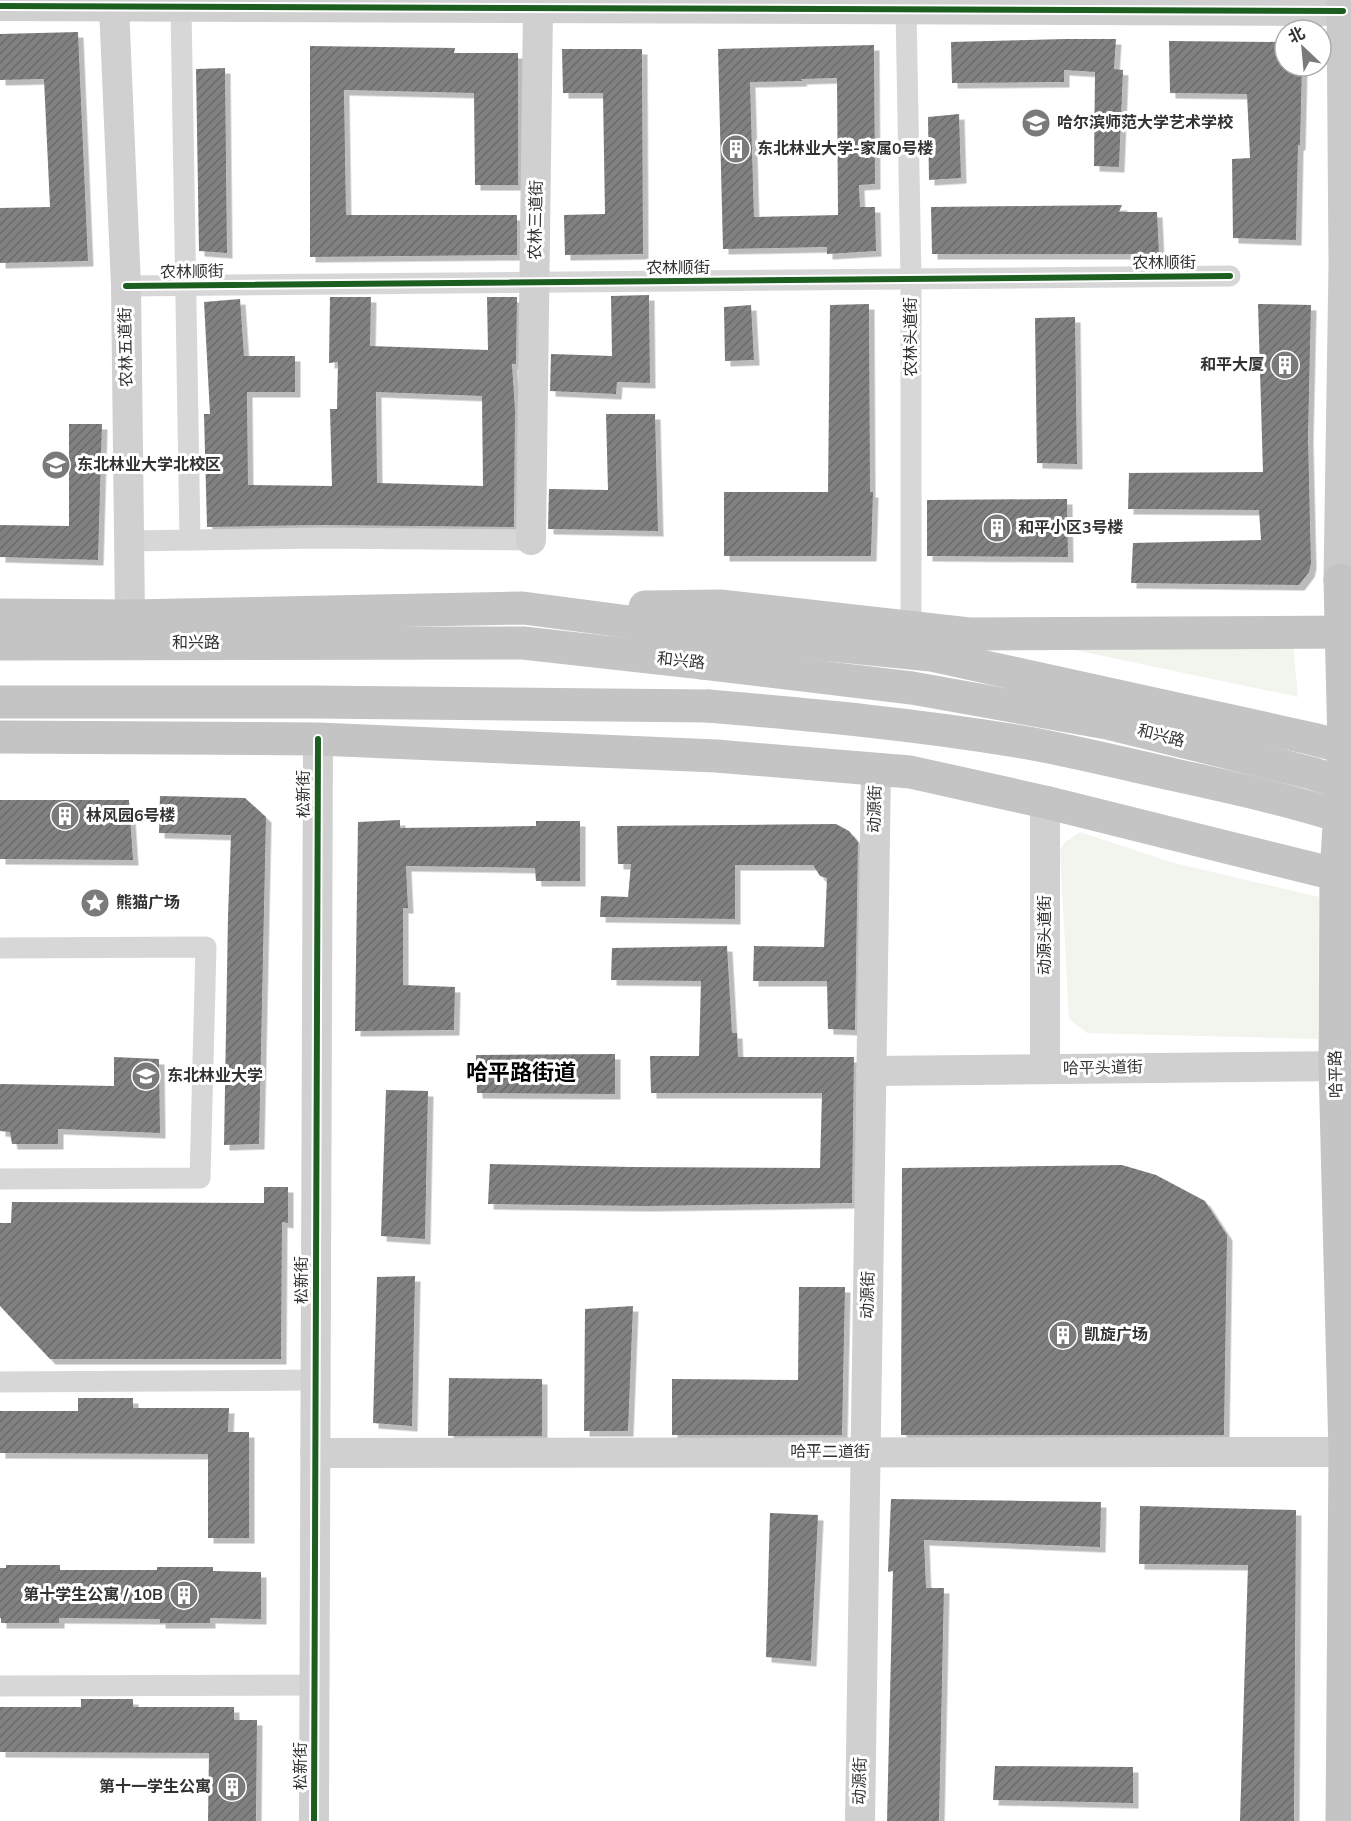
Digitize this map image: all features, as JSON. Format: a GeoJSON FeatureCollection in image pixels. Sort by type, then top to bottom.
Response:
{"type":"FeatureCollection","features":[{"type":"Feature","properties":{"kind":"highway","name":"哈平路"},"geometry":{"type":"LineString","coordinates":[[1340,580],[1346,632],[1347,748],[1343,1066],[1347,1745],[1342,1821]]}},
{"type":"Feature","properties":{"kind":"highway","name":"和兴路"},"geometry":{"type":"LineString","coordinates":[[0,615],[130,616],[720,606],[969,634],[1346,632]]}},
{"type":"Feature","properties":{"kind":"highway","name":"和兴路"},"geometry":{"type":"LineString","coordinates":[[524,608],[721,634],[931,656],[1347,748]]}},
{"type":"Feature","properties":{"kind":"highway"},"geometry":{"type":"LineString","coordinates":[[321,613],[523,643]]}},
{"type":"Feature","properties":{"kind":"highway","name":"和兴路"},"geometry":{"type":"LineString","coordinates":[[0,644],[523,643],[912,688],[1107,723],[1311,773],[1351,786]]}},
{"type":"Feature","properties":{"kind":"highway"},"geometry":{"type":"LineString","coordinates":[[0,702],[620,704],[708,706],[823,716],[1030,743],[1262,794],[1351,820]]}},
{"type":"Feature","properties":{"kind":"highway"},"geometry":{"type":"LineString","coordinates":[[303,739],[620,704]]}},
{"type":"Feature","properties":{"kind":"highway"},"geometry":{"type":"LineString","coordinates":[[0,737],[303,739],[716,756],[910,772],[1045,802],[1344,876]]}},
{"type":"Feature","properties":{"kind":"main road"},"geometry":{"type":"LineString","coordinates":[[1340,580],[1345,265],[1343,5]]}},
{"type":"Feature","properties":{"kind":"street"},"geometry":{"type":"LineString","coordinates":[[0,6],[114,3],[181,7],[906,9],[1343,5]]}},
{"type":"Feature","properties":{"kind":"street","name":"农林五道街"},"geometry":{"type":"LineString","coordinates":[[114,3],[126,286],[130,616]]}},
{"type":"Feature","properties":{"kind":"street"},"geometry":{"type":"LineString","coordinates":[[181,7],[190,540]]}},
{"type":"Feature","properties":{"kind":"street","name":"农林三道街"},"geometry":{"type":"LineString","coordinates":[[531,540],[538,8]]}},
{"type":"Feature","properties":{"kind":"street","name":"农林头道街"},"geometry":{"type":"LineString","coordinates":[[906,9],[911,279],[911,628]]}},
{"type":"Feature","properties":{"kind":"street","name":"农林顺街"},"geometry":{"type":"LineString","coordinates":[[126,286],[1230,276]]}},
{"type":"Feature","properties":{"kind":"street"},"geometry":{"type":"LineString","coordinates":[[129,541],[319,538],[531,540]]}},
{"type":"Feature","properties":{"kind":"street","name":"松新街"},"geometry":{"type":"LineString","coordinates":[[303,739],[316,1380],[314,1821]]}},
{"type":"Feature","properties":{"kind":"street","name":"动源街"},"geometry":{"type":"LineString","coordinates":[[860,1821],[876,770]]}},
{"type":"Feature","properties":{"kind":"street","name":"动源头道街"},"geometry":{"type":"LineString","coordinates":[[1045,802],[1045,1069]]}},
{"type":"Feature","properties":{"kind":"street"},"geometry":{"type":"LineString","coordinates":[[0,948],[206,947],[200,1178],[0,1179]]}},
{"type":"Feature","properties":{"kind":"street","name":"哈平头道街"},"geometry":{"type":"LineString","coordinates":[[871,1071],[1343,1066]]}},
{"type":"Feature","properties":{"kind":"street"},"geometry":{"type":"LineString","coordinates":[[0,1382],[316,1380]]}},
{"type":"Feature","properties":{"kind":"street","name":"哈平二道街"},"geometry":{"type":"LineString","coordinates":[[315,1453],[1345,1452]]}},
{"type":"Feature","properties":{"kind":"street"},"geometry":{"type":"LineString","coordinates":[[0,1686],[315,1685]]}},
{"type":"Feature","properties":{"kind":"shaded area"},"geometry":{"type":"Polygon","coordinates":[[[1292,634],[1298,697],[1008,636],[1292,634]]]}},
{"type":"Feature","properties":{"kind":"shaded area"},"geometry":{"type":"Polygon","coordinates":[[[1080,832],[1174,863],[1319,897],[1318,1039],[1087,1033],[1069,1019],[1060,850],[1065,842],[1080,832]]]}},
{"type":"Feature","properties":{"kind":"building"},"geometry":{"type":"Polygon","coordinates":[[[78,32],[88,261],[0,263],[0,208],[50,207],[44,79],[0,80],[0,34],[78,32]]]}},
{"type":"Feature","properties":{"kind":"building"},"geometry":{"type":"Polygon","coordinates":[[[1116,39],[1114,69],[1123,70],[1119,167],[1094,166],[1095,72],[1064,70],[1064,82],[952,83],[951,42],[1116,39]]]}},
{"type":"Feature","properties":{"kind":"building"},"geometry":{"type":"Polygon","coordinates":[[[1169,41],[1273,42],[1273,78],[1302,78],[1296,240],[1233,238],[1232,159],[1250,158],[1247,94],[1170,93],[1169,41]]]}},
{"type":"Feature","properties":{"kind":"building"},"geometry":{"type":"Polygon","coordinates":[[[874,45],[875,184],[859,185],[860,207],[875,207],[876,251],[827,254],[827,247],[723,249],[718,49],[874,45]],[[837,78],[750,82],[754,217],[838,215],[837,78]]]}},
{"type":"Feature","properties":{"kind":"building"},"geometry":{"type":"Polygon","coordinates":[[[310,46],[455,48],[454,53],[518,53],[518,185],[475,185],[474,93],[344,90],[346,215],[517,215],[517,255],[310,257],[310,46]]]}},
{"type":"Feature","properties":{"kind":"building"},"geometry":{"type":"Polygon","coordinates":[[[562,49],[642,49],[643,254],[565,255],[564,215],[605,214],[603,93],[563,93],[562,49]]]}},
{"type":"Feature","properties":{"kind":"building"},"geometry":{"type":"Polygon","coordinates":[[[225,68],[227,253],[199,251],[196,69],[225,68]]]}},
{"type":"Feature","properties":{"kind":"building"},"geometry":{"type":"Polygon","coordinates":[[[959,114],[961,178],[929,180],[928,117],[959,114]]]}},
{"type":"Feature","properties":{"kind":"building"},"geometry":{"type":"Polygon","coordinates":[[[1122,205],[1119,212],[1157,212],[1159,254],[932,254],[931,207],[1122,205]]]}},
{"type":"Feature","properties":{"kind":"building"},"geometry":{"type":"Polygon","coordinates":[[[649,295],[650,383],[617,382],[616,394],[550,391],[551,354],[612,356],[611,296],[649,295]]]}},
{"type":"Feature","properties":{"kind":"building"},"geometry":{"type":"Polygon","coordinates":[[[330,297],[371,297],[370,346],[488,350],[487,297],[517,297],[516,364],[512,364],[515,410],[514,527],[319,525],[207,527],[204,414],[210,414],[204,302],[240,299],[244,356],[295,356],[295,392],[247,392],[248,485],[332,486],[330,409],[337,409],[338,362],[329,363],[330,297]],[[376,392],[377,483],[483,486],[482,396],[376,392]]]}},
{"type":"Feature","properties":{"kind":"building"},"geometry":{"type":"Polygon","coordinates":[[[869,304],[870,492],[873,492],[871,556],[724,556],[724,492],[828,492],[830,305],[869,304]]]}},
{"type":"Feature","properties":{"kind":"building","name":"和平大厦"},"geometry":{"type":"Polygon","coordinates":[[[1258,304],[1311,305],[1308,437],[1311,564],[1309,572],[1299,585],[1131,583],[1133,543],[1261,540],[1259,510],[1128,509],[1129,473],[1263,472],[1258,304]]]}},
{"type":"Feature","properties":{"kind":"building"},"geometry":{"type":"Polygon","coordinates":[[[751,305],[754,360],[725,361],[724,307],[751,305]]]}},
{"type":"Feature","properties":{"kind":"building"},"geometry":{"type":"Polygon","coordinates":[[[1075,317],[1077,464],[1037,463],[1035,318],[1075,317]]]}},
{"type":"Feature","properties":{"kind":"building"},"geometry":{"type":"Polygon","coordinates":[[[606,414],[655,414],[658,531],[548,529],[549,489],[608,490],[606,414]]]}},
{"type":"Feature","properties":{"kind":"building"},"geometry":{"type":"Polygon","coordinates":[[[69,424],[102,424],[98,560],[0,557],[0,525],[69,526],[69,424]]]}},
{"type":"Feature","properties":{"kind":"building","name":"和平小区3号楼"},"geometry":{"type":"Polygon","coordinates":[[[1067,499],[1068,557],[927,556],[927,500],[1067,499]]]}},
{"type":"Feature","properties":{"kind":"building"},"geometry":{"type":"Polygon","coordinates":[[[160,796],[245,798],[266,817],[259,1144],[224,1145],[231,835],[159,833],[160,796]]]}},
{"type":"Feature","properties":{"kind":"building","name":"林风园6号楼"},"geometry":{"type":"Polygon","coordinates":[[[0,800],[129,800],[133,860],[0,859],[0,800]]]}},
{"type":"Feature","properties":{"kind":"building"},"geometry":{"type":"Polygon","coordinates":[[[400,820],[400,828],[536,826],[536,821],[580,821],[580,881],[536,881],[535,868],[406,866],[408,908],[403,908],[403,985],[455,987],[454,1030],[355,1031],[358,822],[400,820]]]}},
{"type":"Feature","properties":{"kind":"building"},"geometry":{"type":"Polygon","coordinates":[[[836,824],[849,831],[858,842],[855,1030],[828,1029],[827,981],[753,981],[754,946],[824,947],[827,878],[820,876],[813,865],[735,865],[735,919],[600,917],[601,896],[628,897],[631,864],[618,864],[617,826],[836,824]]]}},
{"type":"Feature","properties":{"kind":"building"},"geometry":{"type":"Polygon","coordinates":[[[727,946],[732,1033],[737,1033],[738,1057],[854,1057],[852,1203],[646,1206],[488,1204],[490,1164],[820,1168],[822,1093],[651,1093],[650,1056],[699,1056],[701,981],[611,980],[612,948],[727,946]]]}},
{"type":"Feature","properties":{"kind":"building"},"geometry":{"type":"Polygon","coordinates":[[[615,1054],[615,1094],[477,1093],[476,1055],[615,1054]]]}},
{"type":"Feature","properties":{"kind":"building"},"geometry":{"type":"Polygon","coordinates":[[[114,1057],[159,1059],[160,1133],[58,1129],[58,1144],[12,1144],[10,1132],[0,1131],[0,1084],[114,1086],[114,1057]]]}},
{"type":"Feature","properties":{"kind":"building"},"geometry":{"type":"Polygon","coordinates":[[[386,1090],[428,1091],[425,1239],[381,1236],[386,1090]]]}},
{"type":"Feature","properties":{"kind":"building","name":"凯旋广场"},"geometry":{"type":"Polygon","coordinates":[[[1122,1165],[1156,1175],[1205,1201],[1227,1235],[1224,1435],[901,1435],[902,1168],[1122,1165]]]}},
{"type":"Feature","properties":{"kind":"building"},"geometry":{"type":"Polygon","coordinates":[[[264,1187],[288,1187],[288,1223],[282,1222],[281,1359],[50,1359],[0,1306],[0,1223],[11,1223],[12,1202],[264,1203],[264,1187]]]}},
{"type":"Feature","properties":{"kind":"building"},"geometry":{"type":"Polygon","coordinates":[[[415,1276],[412,1426],[373,1423],[377,1277],[415,1276]]]}},
{"type":"Feature","properties":{"kind":"building"},"geometry":{"type":"Polygon","coordinates":[[[799,1287],[845,1287],[842,1435],[672,1435],[672,1379],[798,1380],[799,1287]]]}},
{"type":"Feature","properties":{"kind":"building"},"geometry":{"type":"Polygon","coordinates":[[[633,1306],[628,1431],[584,1431],[585,1309],[633,1306]]]}},
{"type":"Feature","properties":{"kind":"building"},"geometry":{"type":"Polygon","coordinates":[[[449,1378],[542,1379],[542,1436],[448,1436],[449,1378]]]}},
{"type":"Feature","properties":{"kind":"building"},"geometry":{"type":"Polygon","coordinates":[[[78,1398],[133,1398],[133,1408],[229,1408],[228,1432],[249,1432],[249,1538],[208,1538],[208,1454],[0,1453],[0,1411],[78,1411],[78,1398]]]}},
{"type":"Feature","properties":{"kind":"building"},"geometry":{"type":"Polygon","coordinates":[[[891,1499],[1101,1502],[1100,1547],[924,1540],[926,1588],[944,1588],[939,1821],[887,1821],[893,1571],[888,1572],[891,1499]]]}},
{"type":"Feature","properties":{"kind":"building"},"geometry":{"type":"Polygon","coordinates":[[[1140,1506],[1296,1510],[1294,1821],[1240,1821],[1248,1565],[1139,1564],[1140,1506]]]}},
{"type":"Feature","properties":{"kind":"building"},"geometry":{"type":"Polygon","coordinates":[[[770,1513],[818,1515],[811,1661],[766,1657],[770,1513]]]}},
{"type":"Feature","properties":{"kind":"building"},"geometry":{"type":"Polygon","coordinates":[[[6,1565],[60,1565],[60,1570],[157,1570],[157,1567],[213,1567],[213,1571],[261,1572],[261,1619],[210,1618],[210,1623],[160,1623],[160,1619],[59,1618],[59,1623],[1,1623],[0,1568],[6,1568],[6,1565]]]}},
{"type":"Feature","properties":{"kind":"building","name":"第十一学生公寓"},"geometry":{"type":"Polygon","coordinates":[[[81,1699],[133,1699],[133,1707],[234,1707],[234,1720],[257,1720],[256,1821],[208,1821],[209,1753],[0,1752],[0,1707],[81,1707],[81,1699]]]}},
{"type":"Feature","properties":{"kind":"building"},"geometry":{"type":"Polygon","coordinates":[[[995,1766],[1133,1767],[1133,1803],[993,1800],[995,1766]]]}},
{"type":"Feature","properties":{"kind":"cycle path"},"geometry":{"type":"LineString","coordinates":[[0,6],[1343,11]]}},
{"type":"Feature","properties":{"kind":"cycle path"},"geometry":{"type":"LineString","coordinates":[[126,286],[1230,276]]}},
{"type":"Feature","properties":{"kind":"cycle path"},"geometry":{"type":"LineString","coordinates":[[314,1821],[318,739]]}},
{"type":"Feature","properties":{"kind":"place","name":"哈尔滨师范大学艺术学校"},"geometry":{"type":"Point","coordinates":[1036,123]}},
{"type":"Feature","properties":{"kind":"place","name":"东北林业大学-家属0号楼"},"geometry":{"type":"Point","coordinates":[736,149]}},
{"type":"Feature","properties":{"kind":"place","name":"和平大厦"},"geometry":{"type":"Point","coordinates":[1285,365]}},
{"type":"Feature","properties":{"kind":"place","name":"东北林业大学北校区"},"geometry":{"type":"Point","coordinates":[56,465]}},
{"type":"Feature","properties":{"kind":"place","name":"和平小区3号楼"},"geometry":{"type":"Point","coordinates":[997,528]}},
{"type":"Feature","properties":{"kind":"place","name":"林风园6号楼"},"geometry":{"type":"Point","coordinates":[65,816]}},
{"type":"Feature","properties":{"kind":"place","name":"熊猫广场"},"geometry":{"type":"Point","coordinates":[95,903]}},
{"type":"Feature","properties":{"kind":"place","name":"东北林业大学"},"geometry":{"type":"Point","coordinates":[146,1076]}},
{"type":"Feature","properties":{"kind":"place","name":"凯旋广场"},"geometry":{"type":"Point","coordinates":[1063,1335]}},
{"type":"Feature","properties":{"kind":"place","name":"第十学生公寓 / 10B"},"geometry":{"type":"Point","coordinates":[184,1595]}},
{"type":"Feature","properties":{"kind":"place","name":"第十一学生公寓"},"geometry":{"type":"Point","coordinates":[232,1787]}},
{"type":"Feature","properties":{"kind":"district","name":"哈平路街道"},"geometry":{"type":"Point","coordinates":[521,1073]}}]}
